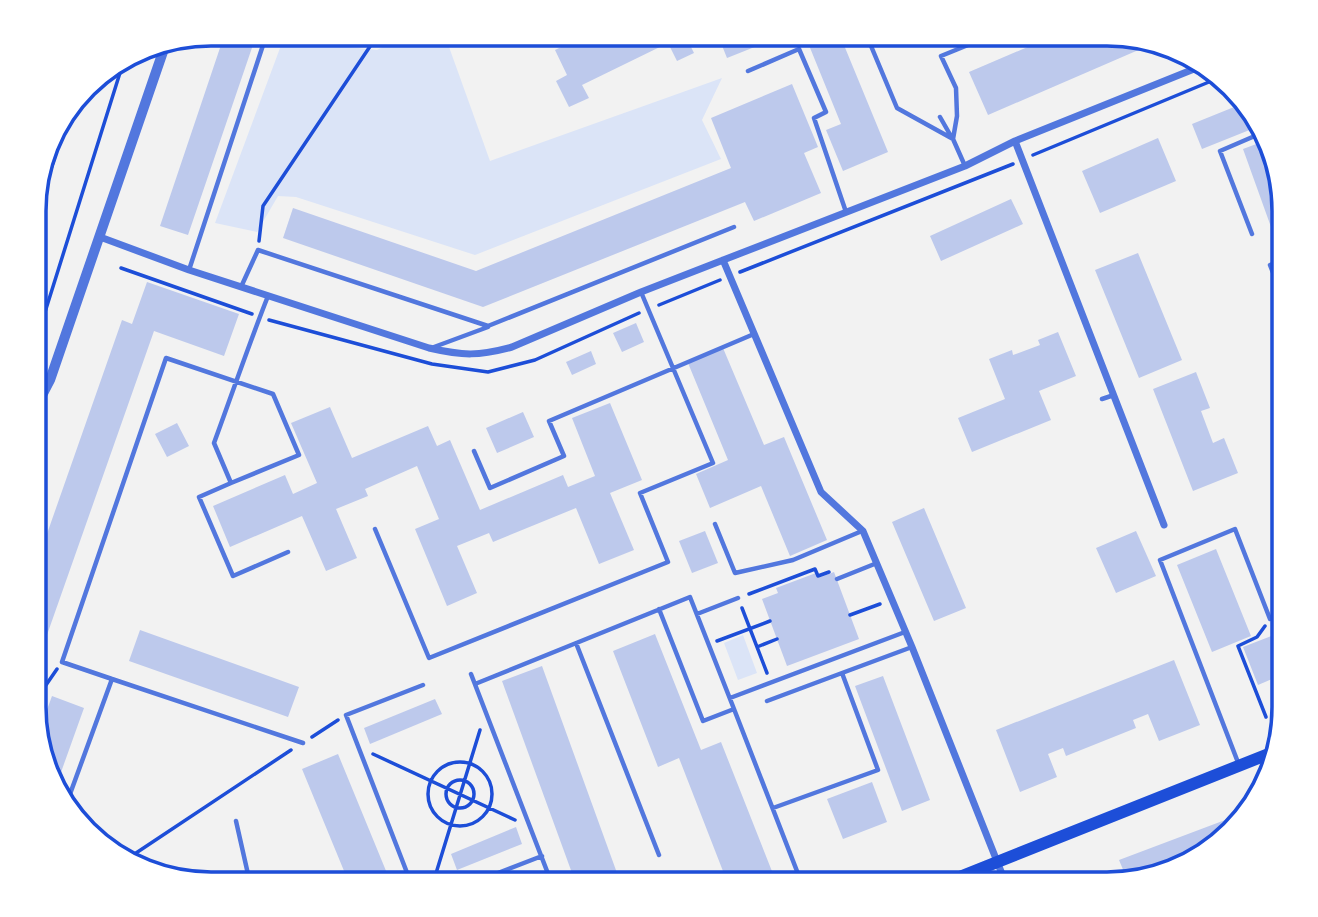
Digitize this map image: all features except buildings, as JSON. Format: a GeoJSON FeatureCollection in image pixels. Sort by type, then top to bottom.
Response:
{"type":"FeatureCollection","features":[{"type":"Feature","properties":{"kind":"main road"},"geometry":{"type":"LineString","coordinates":[[973,872],[1265,755]]}},
{"type":"Feature","properties":{"kind":"street"},"geometry":{"type":"LineString","coordinates":[[46,388],[163,53]]}},
{"type":"Feature","properties":{"kind":"street"},"geometry":{"type":"LineString","coordinates":[[100,237],[189,270],[429,348],[466,355],[501,350],[641,292],[965,166],[1015,141],[1192,70]]}},
{"type":"Feature","properties":{"kind":"street"},"geometry":{"type":"LineString","coordinates":[[1015,141],[1164,525]]}},
{"type":"Feature","properties":{"kind":"street"},"geometry":{"type":"LineString","coordinates":[[723,260],[821,492],[863,531],[1002,872]]}},
{"type":"Feature","properties":{"kind":"lane"},"geometry":{"type":"LineString","coordinates":[[189,270],[263,46]]}},
{"type":"Feature","properties":{"kind":"lane"},"geometry":{"type":"LineString","coordinates":[[871,46],[897,108],[953,139]]}},
{"type":"Feature","properties":{"kind":"lane"},"geometry":{"type":"LineString","coordinates":[[953,139],[957,116],[956,88],[941,56],[966,46]]}},
{"type":"Feature","properties":{"kind":"lane"},"geometry":{"type":"LineString","coordinates":[[748,71],[799,49],[826,112],[814,118],[846,213]]}},
{"type":"Feature","properties":{"kind":"lane"},"geometry":{"type":"LineString","coordinates":[[940,117],[965,166]]}},
{"type":"Feature","properties":{"kind":"lane"},"geometry":{"type":"LineString","coordinates":[[1252,234],[1220,151],[1254,136]]}},
{"type":"Feature","properties":{"kind":"lane"},"geometry":{"type":"LineString","coordinates":[[429,348],[734,227]]}},
{"type":"Feature","properties":{"kind":"lane"},"geometry":{"type":"LineString","coordinates":[[241,287],[258,250],[488,326]]}},
{"type":"Feature","properties":{"kind":"lane"},"geometry":{"type":"LineString","coordinates":[[375,529],[429,658],[668,562],[640,493],[713,463],[641,292]]}},
{"type":"Feature","properties":{"kind":"lane"},"geometry":{"type":"LineString","coordinates":[[231,484],[214,443],[268,296]]}},
{"type":"Feature","properties":{"kind":"lane"},"geometry":{"type":"LineString","coordinates":[[474,451],[490,488],[564,456],[549,421],[754,334]]}},
{"type":"Feature","properties":{"kind":"lane"},"geometry":{"type":"LineString","coordinates":[[288,552],[233,576],[199,497],[299,455],[273,394],[166,358],[62,662],[303,743]]}},
{"type":"Feature","properties":{"kind":"lane"},"geometry":{"type":"LineString","coordinates":[[1102,399],[1114,395]]}},
{"type":"Feature","properties":{"kind":"lane"},"geometry":{"type":"LineString","coordinates":[[715,524],[735,573],[793,560],[863,531]]}},
{"type":"Feature","properties":{"kind":"lane"},"geometry":{"type":"LineString","coordinates":[[1239,765],[1160,560],[1235,529],[1270,619],[1272,618]]}},
{"type":"Feature","properties":{"kind":"lane"},"geometry":{"type":"LineString","coordinates":[[837,579],[877,564]]}},
{"type":"Feature","properties":{"kind":"lane"},"geometry":{"type":"LineString","coordinates":[[475,684],[690,597],[797,872]]}},
{"type":"Feature","properties":{"kind":"lane"},"geometry":{"type":"LineString","coordinates":[[696,614],[738,598]]}},
{"type":"Feature","properties":{"kind":"lane"},"geometry":{"type":"LineString","coordinates":[[659,609],[704,721],[734,709]]}},
{"type":"Feature","properties":{"kind":"lane"},"geometry":{"type":"LineString","coordinates":[[730,698],[905,632]]}},
{"type":"Feature","properties":{"kind":"lane"},"geometry":{"type":"LineString","coordinates":[[576,643],[659,855]]}},
{"type":"Feature","properties":{"kind":"lane"},"geometry":{"type":"LineString","coordinates":[[767,701],[912,647]]}},
{"type":"Feature","properties":{"kind":"lane"},"geometry":{"type":"LineString","coordinates":[[808,658],[811,667]]}},
{"type":"Feature","properties":{"kind":"lane"},"geometry":{"type":"LineString","coordinates":[[773,808],[878,770],[842,673]]}},
{"type":"Feature","properties":{"kind":"lane"},"geometry":{"type":"LineString","coordinates":[[471,674],[547,871]]}},
{"type":"Feature","properties":{"kind":"lane"},"geometry":{"type":"LineString","coordinates":[[70,793],[112,679]]}},
{"type":"Feature","properties":{"kind":"lane"},"geometry":{"type":"LineString","coordinates":[[406,871],[346,715],[423,685]]}},
{"type":"Feature","properties":{"kind":"lane"},"geometry":{"type":"LineString","coordinates":[[236,821],[247,871]]}},
{"type":"Feature","properties":{"kind":"lane"},"geometry":{"type":"LineString","coordinates":[[504,871],[542,856]]}},
{"type":"Feature","properties":{"kind":"path"},"geometry":{"type":"LineString","coordinates":[[258,250],[263,206],[370,46]]}},
{"type":"Feature","properties":{"kind":"path"},"geometry":{"type":"LineString","coordinates":[[46,309],[120,72]]}},
{"type":"Feature","properties":{"kind":"path"},"geometry":{"type":"LineString","coordinates":[[121,268],[259,317],[432,364],[488,372],[535,359],[648,309],[1023,160],[1210,82]]}},
{"type":"Feature","properties":{"kind":"path"},"geometry":{"type":"LineString","coordinates":[[770,683],[738,598],[815,569],[818,576],[839,568]]}},
{"type":"Feature","properties":{"kind":"path"},"geometry":{"type":"LineString","coordinates":[[850,615],[880,604]]}},
{"type":"Feature","properties":{"kind":"path"},"geometry":{"type":"LineString","coordinates":[[708,644],[770,621]]}},
{"type":"Feature","properties":{"kind":"path"},"geometry":{"type":"LineString","coordinates":[[1257,637],[1238,646],[1266,717]]}},
{"type":"Feature","properties":{"kind":"path"},"geometry":{"type":"LineString","coordinates":[[757,647],[777,639]]}},
{"type":"Feature","properties":{"kind":"path"},"geometry":{"type":"LineString","coordinates":[[46,685],[62,662]]}},
{"type":"Feature","properties":{"kind":"path"},"geometry":{"type":"LineString","coordinates":[[437,871],[485,711]]}},
{"type":"Feature","properties":{"kind":"path"},"geometry":{"type":"LineString","coordinates":[[136,853],[346,715]]}},
{"type":"Feature","properties":{"kind":"path"},"geometry":{"type":"LineString","coordinates":[[358,748],[530,826]]}},
{"type":"Feature","properties":{"kind":"path"},"geometry":{"type":"LineString","coordinates":[[460,761],[469,763],[478,766],[490,781],[492,800],[484,816],[460,827],[441,820],[433,812],[428,792],[430,781],[442,767],[460,761]]}},
{"type":"Feature","properties":{"kind":"path"},"geometry":{"type":"LineString","coordinates":[[456,780],[464,780],[471,785],[474,797],[465,807],[456,808],[448,802],[446,789],[456,780]]}},
{"type":"Feature","properties":{"kind":"shaded area"},"geometry":{"type":"Polygon","coordinates":[[[281,46],[339,46],[377,50],[385,46],[449,46],[490,161],[722,78],[702,120],[721,159],[475,255],[296,197],[278,196],[257,232],[215,223],[281,46]]]}},
{"type":"Feature","properties":{"kind":"shaded area"},"geometry":{"type":"Polygon","coordinates":[[[743,635],[757,673],[738,680],[724,643],[743,635]]]}}]}
